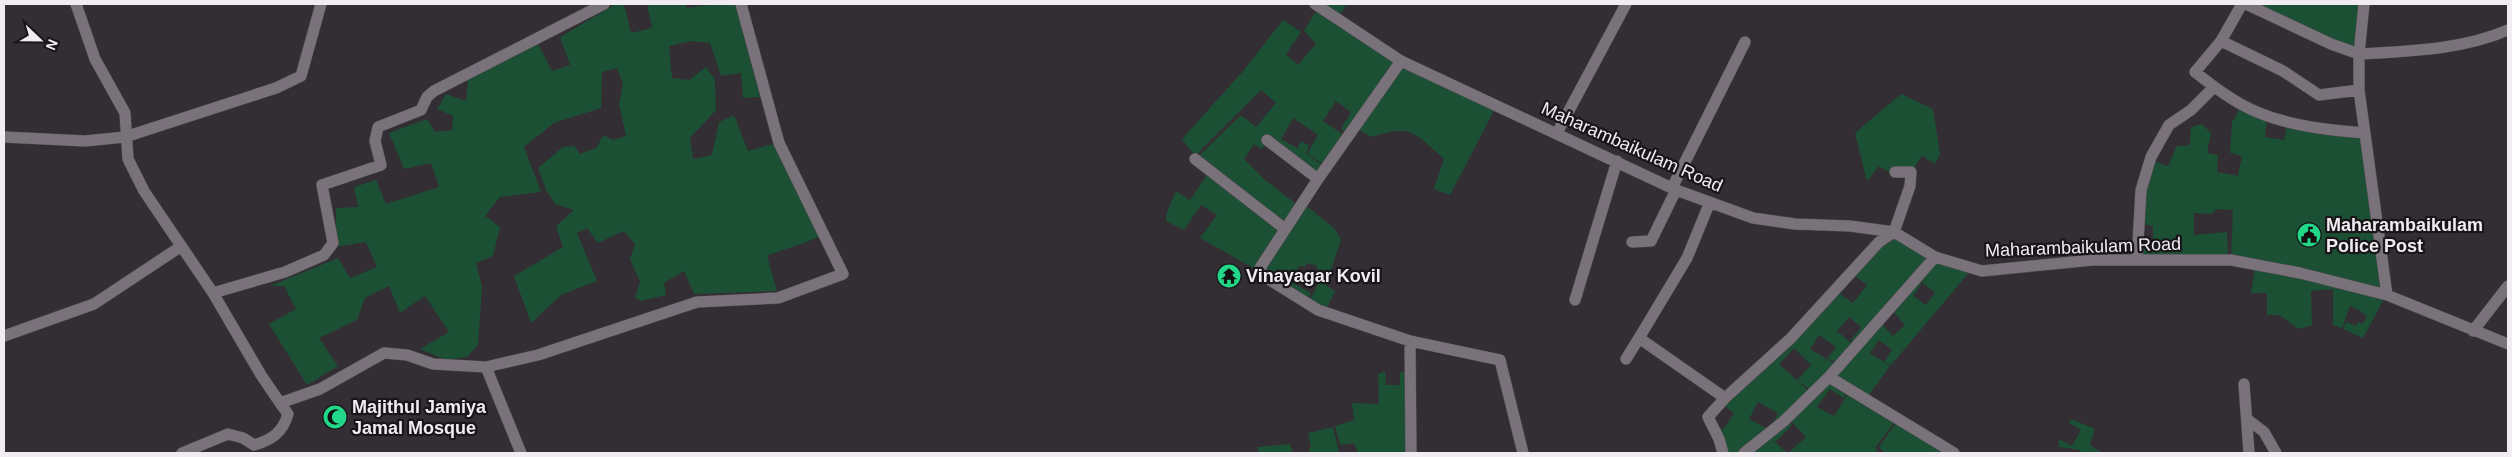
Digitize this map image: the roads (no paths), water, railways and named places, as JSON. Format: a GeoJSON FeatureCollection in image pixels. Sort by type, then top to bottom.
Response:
{"type":"FeatureCollection","features":[{"type":"Feature","properties":{"kind":"street"},"geometry":{"type":"LineString","coordinates":[[76,4],[95,59],[124,112],[128,160],[144,191],[180,247],[214,293],[261,375],[288,414],[284,428],[267,442],[254,445],[243,438],[228,434],[182,453]]}},
{"type":"Feature","properties":{"kind":"street"},"geometry":{"type":"LineString","coordinates":[[4,137],[85,141],[125,137],[276,88],[301,76],[321,4]]}},
{"type":"Feature","properties":{"kind":"street"},"geometry":{"type":"LineString","coordinates":[[214,293],[285,272],[324,255],[333,243],[322,184],[381,165],[374,141],[378,127],[421,110],[427,97],[434,91],[604,4]]}},
{"type":"Feature","properties":{"kind":"street"},"geometry":{"type":"LineString","coordinates":[[280,403],[320,389],[384,353],[407,355],[432,364],[486,367],[538,355],[697,302],[778,298],[843,274],[779,143],[741,4]]}},
{"type":"Feature","properties":{"kind":"street","name":"Maharambaikulam Road"},"geometry":{"type":"LineString","coordinates":[[1316,4],[1401,61],[1414,61],[1674,189],[1753,218],[1795,224],[1850,226],[1894,232],[1935,257],[1982,270],[2093,260],[2231,260],[2300,273],[2387,295],[2473,332],[2508,344]]}},
{"type":"Feature","properties":{"kind":"street"},"geometry":{"type":"LineString","coordinates":[[1557,133],[1626,4]]}},
{"type":"Feature","properties":{"kind":"street"},"geometry":{"type":"LineString","coordinates":[[2242,4],[2221,41],[2196,72],[2214,87],[2257,112],[2324,130],[2364,133]]}},
{"type":"Feature","properties":{"kind":"street"},"geometry":{"type":"LineString","coordinates":[[2246,4],[2331,44],[2359,54],[2437,49],[2488,38],[2508,30]]}},
{"type":"Feature","properties":{"kind":"street"},"geometry":{"type":"LineString","coordinates":[[2364,4],[2359,54],[2359,90],[2387,295]]}},
{"type":"Feature","properties":{"kind":"street"},"geometry":{"type":"LineString","coordinates":[[2221,41],[2283,72],[2319,95],[2359,90]]}},
{"type":"Feature","properties":{"kind":"street"},"geometry":{"type":"LineString","coordinates":[[1632,242],[1651,241],[1745,42]]}},
{"type":"Feature","properties":{"kind":"street"},"geometry":{"type":"LineString","coordinates":[[1401,61],[1318,178],[1260,268],[1265,277],[1318,310],[1410,342],[1500,360],[1523,453]]}},
{"type":"Feature","properties":{"kind":"street"},"geometry":{"type":"LineString","coordinates":[[2137,260],[2141,190],[2151,157],[2169,125],[2190,110],[2214,87]]}},
{"type":"Feature","properties":{"kind":"street"},"geometry":{"type":"LineString","coordinates":[[1267,140],[1318,178]]}},
{"type":"Feature","properties":{"kind":"street"},"geometry":{"type":"LineString","coordinates":[[1195,159],[1285,229]]}},
{"type":"Feature","properties":{"kind":"street"},"geometry":{"type":"LineString","coordinates":[[1574,300],[1617,161]]}},
{"type":"Feature","properties":{"kind":"street"},"geometry":{"type":"LineString","coordinates":[[1723,453],[1708,417],[1725,398],[1791,338],[1880,242],[1894,232],[1910,186],[1911,172],[1895,172]]}},
{"type":"Feature","properties":{"kind":"street"},"geometry":{"type":"LineString","coordinates":[[1626,359],[1688,258],[1710,202]]}},
{"type":"Feature","properties":{"kind":"street"},"geometry":{"type":"LineString","coordinates":[[4,336],[94,304],[180,247]]}},
{"type":"Feature","properties":{"kind":"street"},"geometry":{"type":"LineString","coordinates":[[1744,453],[1784,421],[1829,377],[1935,257]]}},
{"type":"Feature","properties":{"kind":"street"},"geometry":{"type":"LineString","coordinates":[[2473,332],[2508,286]]}},
{"type":"Feature","properties":{"kind":"street"},"geometry":{"type":"LineString","coordinates":[[1640,338],[1725,398]]}},
{"type":"Feature","properties":{"kind":"street"},"geometry":{"type":"LineString","coordinates":[[1410,342],[1411,453]]}},
{"type":"Feature","properties":{"kind":"street"},"geometry":{"type":"LineString","coordinates":[[486,367],[521,453]]}},
{"type":"Feature","properties":{"kind":"street"},"geometry":{"type":"LineString","coordinates":[[1829,377],[1954,453]]}},
{"type":"Feature","properties":{"kind":"street"},"geometry":{"type":"LineString","coordinates":[[2244,384],[2249,453]]}},
{"type":"Feature","properties":{"kind":"street"},"geometry":{"type":"LineString","coordinates":[[2247,419],[2264,432],[2276,453]]}},
{"type":"Feature","properties":{"kind":"place","name":"Maharambaikulam Police Post"},"geometry":{"type":"Point","coordinates":[2309,235]}},
{"type":"Feature","properties":{"kind":"place","name":"Vinayagar Kovil"},"geometry":{"type":"Point","coordinates":[1229,276]}},
{"type":"Feature","properties":{"kind":"place","name":"Majithul Jamiya Jamal Mosque"},"geometry":{"type":"Point","coordinates":[335,417]}}]}
